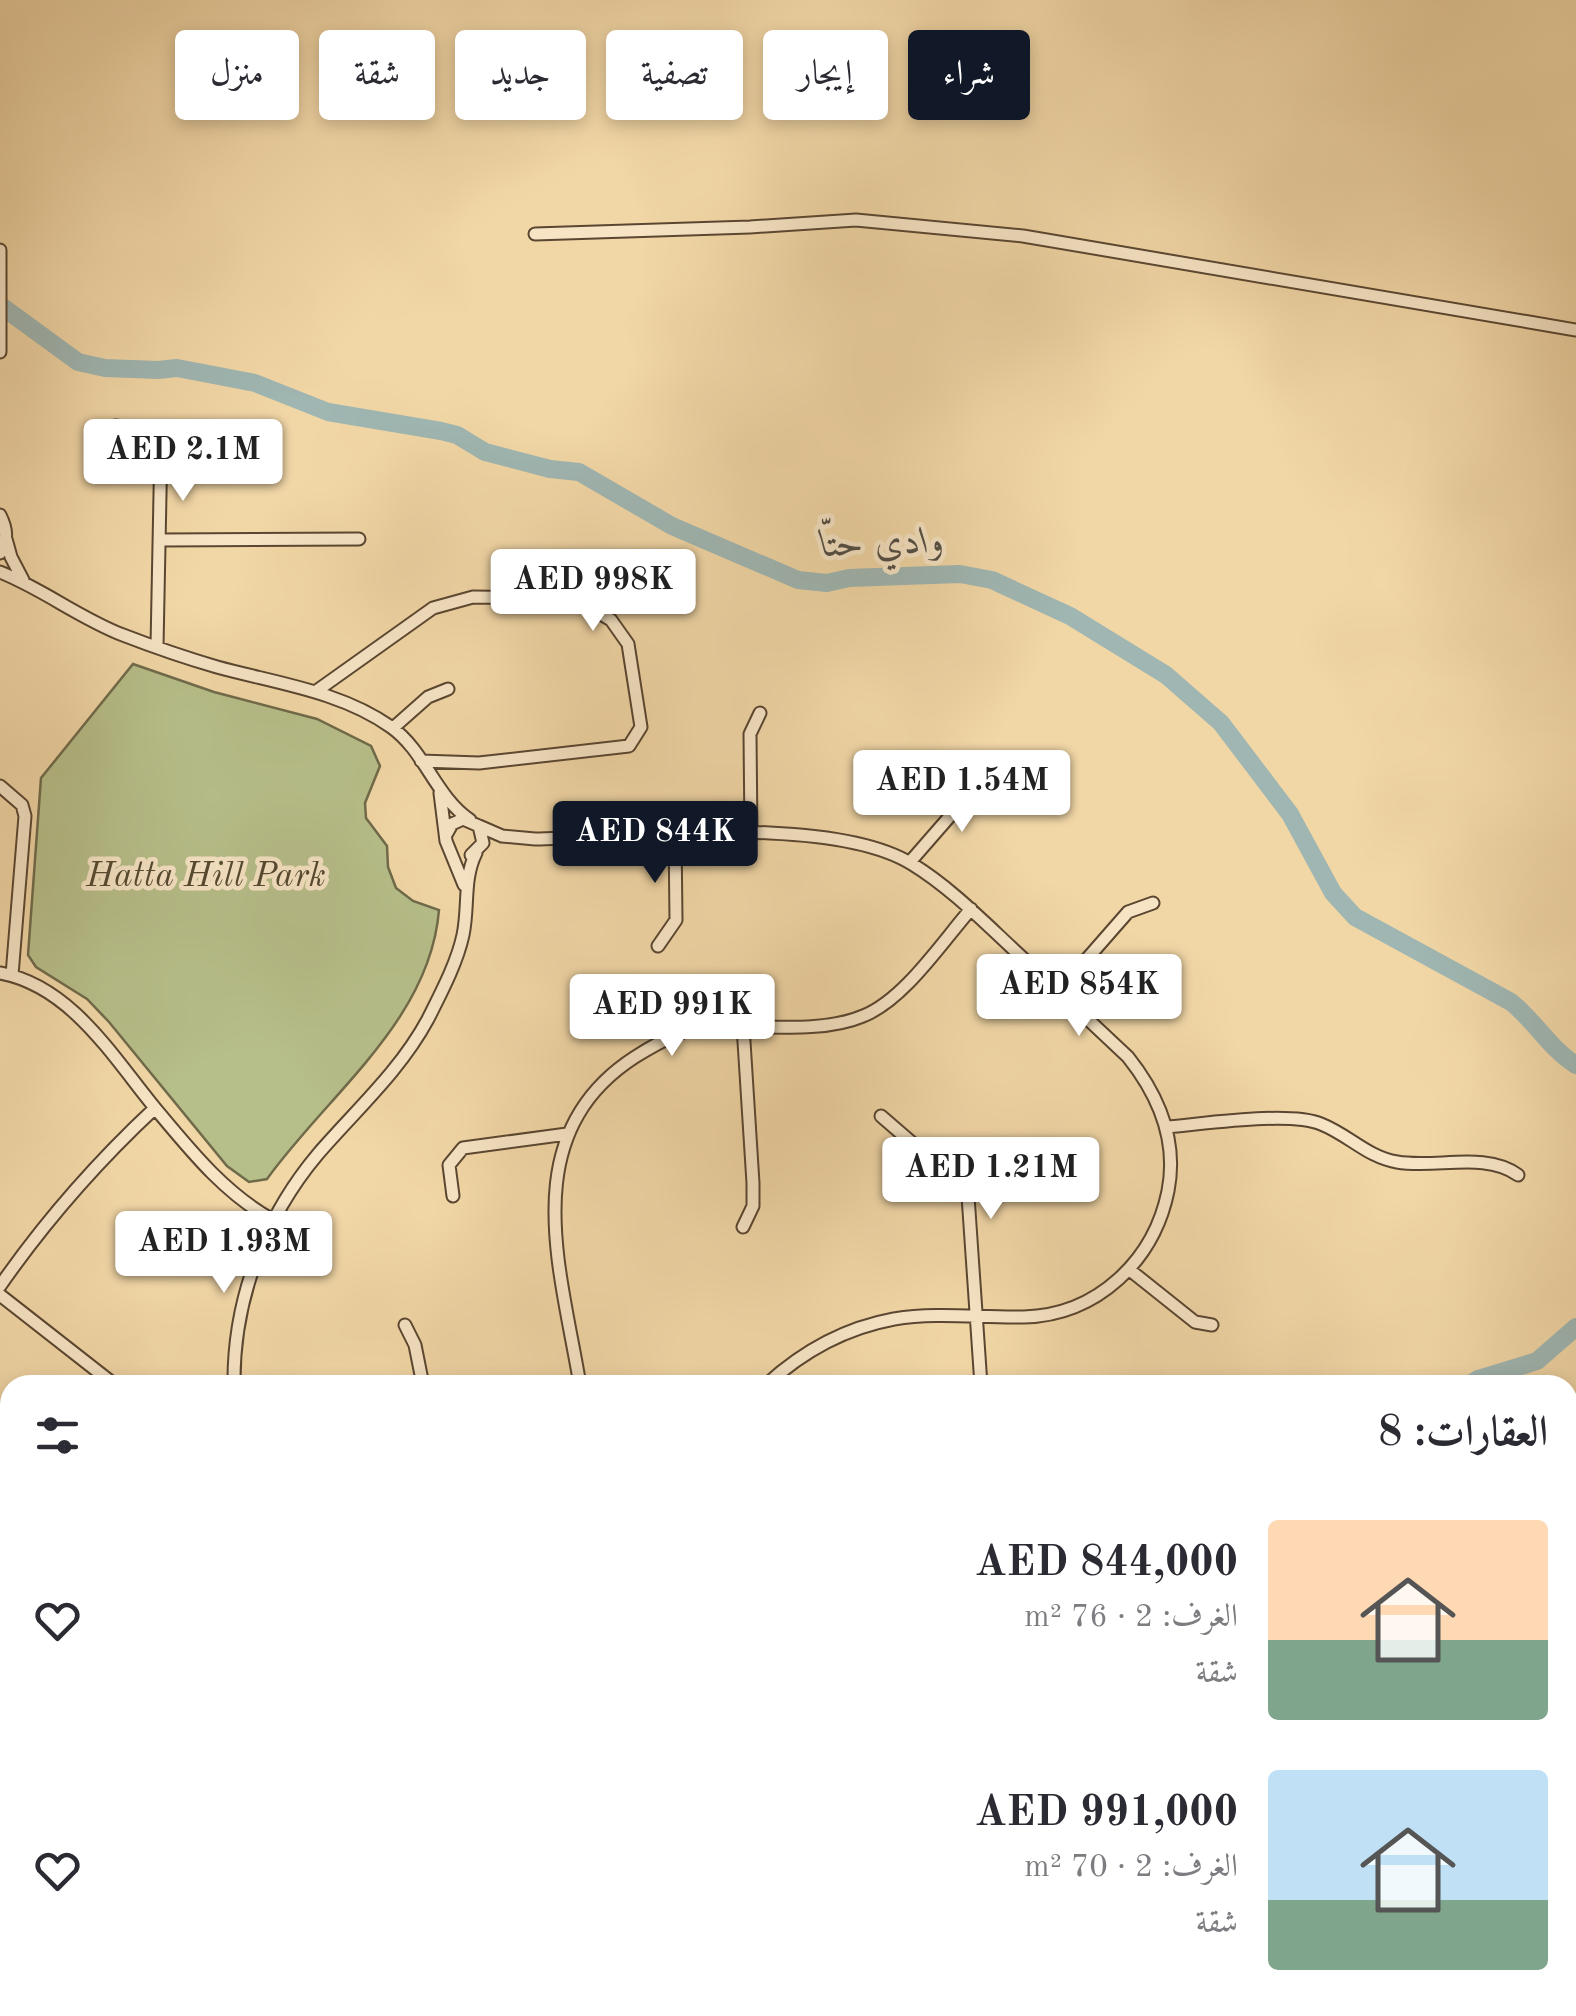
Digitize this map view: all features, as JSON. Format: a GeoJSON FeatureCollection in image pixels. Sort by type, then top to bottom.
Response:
{"type":"FeatureCollection","features":[{"type":"Feature","properties":{"kind":"street"},"geometry":{"type":"LineString","coordinates":[[535,234],[856,220],[1023,236],[1576,330]]}},
{"type":"Feature","properties":{"kind":"street"},"geometry":{"type":"LineString","coordinates":[[0,250],[0,352]]}},
{"type":"Feature","properties":{"kind":"street"},"geometry":{"type":"LineString","coordinates":[[116,426],[147,429],[161,442],[157,647]]}},
{"type":"Feature","properties":{"kind":"street"},"geometry":{"type":"LineString","coordinates":[[0,516],[18,574],[26,584]]}},
{"type":"Feature","properties":{"kind":"street"},"geometry":{"type":"LineString","coordinates":[[0,553],[6,539]]}},
{"type":"Feature","properties":{"kind":"street"},"geometry":{"type":"LineString","coordinates":[[162,540],[359,539]]}},
{"type":"Feature","properties":{"kind":"street"},"geometry":{"type":"LineString","coordinates":[[0,572],[83,618],[157,647],[315,692],[357,708],[393,728],[454,807],[474,823],[502,836],[535,839],[676,834],[820,835],[910,862],[971,909],[1128,1057],[1147,1080],[1168,1127],[1171,1176],[1163,1212],[1131,1271],[1084,1302],[1058,1311],[1027,1317],[940,1314],[858,1328],[803,1355],[778,1375]]}},
{"type":"Feature","properties":{"kind":"street"},"geometry":{"type":"LineString","coordinates":[[315,692],[433,608],[473,597],[539,598],[586,605],[610,620],[628,644],[641,726],[629,746],[479,763],[421,761]]}},
{"type":"Feature","properties":{"kind":"street"},"geometry":{"type":"LineString","coordinates":[[393,728],[428,697],[448,689]]}},
{"type":"Feature","properties":{"kind":"street"},"geometry":{"type":"LineString","coordinates":[[751,833],[750,734],[760,713]]}},
{"type":"Feature","properties":{"kind":"street"},"geometry":{"type":"LineString","coordinates":[[910,862],[971,792],[996,782]]}},
{"type":"Feature","properties":{"kind":"street"},"geometry":{"type":"LineString","coordinates":[[0,786],[22,805],[25,816],[6,974],[38,988],[74,1012],[109,1049],[154,1108],[233,1193],[273,1220]]}},
{"type":"Feature","properties":{"kind":"street"},"geometry":{"type":"LineString","coordinates":[[439,789],[446,835],[466,889]]}},
{"type":"Feature","properties":{"kind":"street"},"geometry":{"type":"LineString","coordinates":[[235,1375],[238,1327],[249,1276],[273,1220],[299,1178],[382,1086],[426,1021],[463,936],[466,889],[483,836],[474,823],[457,820],[446,835]]}},
{"type":"Feature","properties":{"kind":"street"},"geometry":{"type":"LineString","coordinates":[[658,946],[676,920],[676,834]]}},
{"type":"Feature","properties":{"kind":"street"},"geometry":{"type":"LineString","coordinates":[[453,852],[464,856],[502,836]]}},
{"type":"Feature","properties":{"kind":"street"},"geometry":{"type":"LineString","coordinates":[[1058,992],[1128,912],[1154,903]]}},
{"type":"Feature","properties":{"kind":"street"},"geometry":{"type":"LineString","coordinates":[[578,1375],[552,1207],[567,1134],[585,1104],[616,1070],[659,1042],[711,1024],[836,1024],[876,1010],[894,997],[971,909]]}},
{"type":"Feature","properties":{"kind":"street"},"geometry":{"type":"LineString","coordinates":[[742,1026],[753,1182],[752,1206],[743,1227]]}},
{"type":"Feature","properties":{"kind":"street"},"geometry":{"type":"LineString","coordinates":[[0,1286],[54,1212],[154,1108]]}},
{"type":"Feature","properties":{"kind":"street"},"geometry":{"type":"LineString","coordinates":[[882,1116],[962,1186],[968,1196],[981,1375]]}},
{"type":"Feature","properties":{"kind":"street"},"geometry":{"type":"LineString","coordinates":[[1168,1127],[1256,1119],[1317,1122],[1368,1153],[1397,1162],[1497,1165],[1518,1176]]}},
{"type":"Feature","properties":{"kind":"street"},"geometry":{"type":"LineString","coordinates":[[453,1196],[449,1165],[462,1148],[567,1134]]}},
{"type":"Feature","properties":{"kind":"street"},"geometry":{"type":"LineString","coordinates":[[1131,1271],[1194,1322],[1212,1325]]}},
{"type":"Feature","properties":{"kind":"street"},"geometry":{"type":"LineString","coordinates":[[0,1295],[102,1375]]}},
{"type":"Feature","properties":{"kind":"street"},"geometry":{"type":"LineString","coordinates":[[405,1325],[415,1345],[421,1375]]}},
{"type":"Feature","properties":{"kind":"green space","name":"Hatta Hill Park"},"geometry":{"type":"Polygon","coordinates":[[[133,664],[214,692],[317,719],[371,746],[380,766],[365,803],[366,818],[387,846],[388,867],[396,888],[413,901],[439,910],[432,950],[397,1021],[267,1179],[249,1182],[227,1166],[109,1022],[87,999],[36,967],[28,955],[41,778],[133,664]]]}},
{"type":"Feature","properties":{"kind":"waterway","name":"وادي حتّا"},"geometry":{"type":"LineString","coordinates":[[0,305],[78,362],[105,368],[177,368],[255,383],[328,412],[441,431],[457,435],[485,452],[550,469],[579,472],[672,526],[798,580],[827,583],[849,578],[960,574],[992,580],[1070,616],[1166,675],[1221,723],[1290,814],[1333,893],[1355,917],[1511,1002],[1576,1065]]}},
{"type":"Feature","properties":{"kind":"waterway"},"geometry":{"type":"LineString","coordinates":[[1491,1375],[1537,1361],[1576,1327]]}}]}
